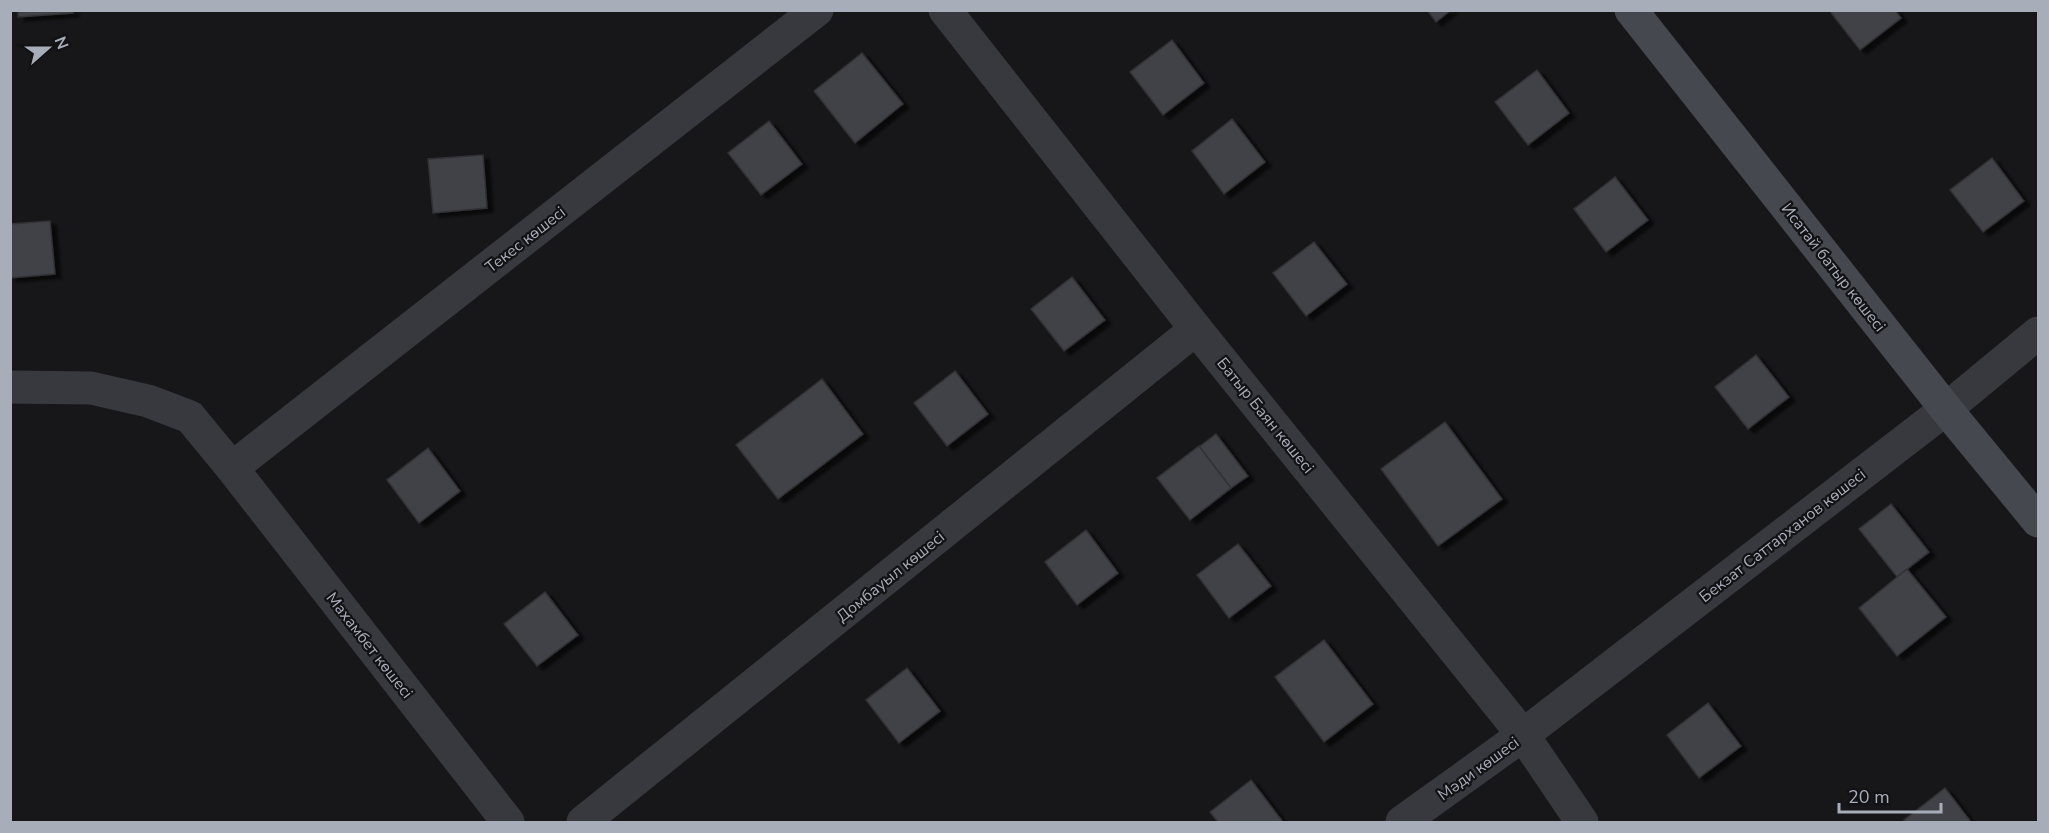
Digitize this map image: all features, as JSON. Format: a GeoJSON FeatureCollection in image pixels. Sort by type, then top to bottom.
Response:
{"type":"FeatureCollection","features":[{"type":"Feature","properties":{"kind":"street","name":"Текес көшесі"},"geometry":{"type":"LineString","coordinates":[[232,468],[817,10]]}},
{"type":"Feature","properties":{"kind":"street","name":"Батыр Баян көшесі"},"geometry":{"type":"LineString","coordinates":[[945,10],[1196,329],[1523,735],[1582,822]]}},
{"type":"Feature","properties":{"kind":"street","name":"Исатай батыр көшесі"},"geometry":{"type":"LineString","coordinates":[[1631,10],[1946,409],[2038,521]]}},
{"type":"Feature","properties":{"kind":"street","name":"Домбауыл көшесі"},"geometry":{"type":"LineString","coordinates":[[583,822],[1196,329]]}},
{"type":"Feature","properties":{"kind":"street","name":"Бекзат Саттарханов көшесі"},"geometry":{"type":"LineString","coordinates":[[1523,735],[1946,409],[2038,333]]}},
{"type":"Feature","properties":{"kind":"street","name":"Махамбет көшесі"},"geometry":{"type":"LineString","coordinates":[[10,387],[91,388],[148,401],[190,417],[508,822]]}},
{"type":"Feature","properties":{"kind":"street","name":"Мәди көшесі"},"geometry":{"type":"LineString","coordinates":[[1402,822],[1523,735]]}},
{"type":"Feature","properties":{"kind":"building"},"geometry":{"type":"Polygon","coordinates":[[[18,10],[73,10],[73,13],[18,17],[18,10]]]}},
{"type":"Feature","properties":{"kind":"building"},"geometry":{"type":"Polygon","coordinates":[[[1427,10],[1451,10],[1436,22],[1427,10]]]}},
{"type":"Feature","properties":{"kind":"building"},"geometry":{"type":"Polygon","coordinates":[[[1829,10],[1895,10],[1901,18],[1860,50],[1829,10]]]}},
{"type":"Feature","properties":{"kind":"building"},"geometry":{"type":"Polygon","coordinates":[[[1172,40],[1204,83],[1163,115],[1130,72],[1172,40]]]}},
{"type":"Feature","properties":{"kind":"building"},"geometry":{"type":"Polygon","coordinates":[[[862,53],[903,104],[855,143],[814,91],[862,53]]]}},
{"type":"Feature","properties":{"kind":"building"},"geometry":{"type":"Polygon","coordinates":[[[1537,70],[1569,113],[1528,145],[1495,102],[1537,70]]]}},
{"type":"Feature","properties":{"kind":"building"},"geometry":{"type":"Polygon","coordinates":[[[1232,119],[1265,162],[1224,194],[1192,151],[1232,119]]]}},
{"type":"Feature","properties":{"kind":"building"},"geometry":{"type":"Polygon","coordinates":[[[769,121],[802,164],[761,195],[728,153],[769,121]]]}},
{"type":"Feature","properties":{"kind":"building"},"geometry":{"type":"Polygon","coordinates":[[[483,155],[487,208],[433,213],[428,159],[483,155]]]}},
{"type":"Feature","properties":{"kind":"building"},"geometry":{"type":"Polygon","coordinates":[[[1992,158],[2024,201],[1983,232],[1950,190],[1992,158]]]}},
{"type":"Feature","properties":{"kind":"building"},"geometry":{"type":"Polygon","coordinates":[[[1615,177],[1648,220],[1606,252],[1574,209],[1615,177]]]}},
{"type":"Feature","properties":{"kind":"building"},"geometry":{"type":"Polygon","coordinates":[[[50,221],[55,274],[10,278],[10,224],[50,221]]]}},
{"type":"Feature","properties":{"kind":"building"},"geometry":{"type":"Polygon","coordinates":[[[1314,242],[1347,284],[1306,316],[1273,273],[1314,242]]]}},
{"type":"Feature","properties":{"kind":"building"},"geometry":{"type":"Polygon","coordinates":[[[1072,277],[1105,320],[1064,351],[1031,309],[1072,277]]]}},
{"type":"Feature","properties":{"kind":"building"},"geometry":{"type":"Polygon","coordinates":[[[1756,355],[1789,397],[1748,429],[1715,387],[1756,355]]]}},
{"type":"Feature","properties":{"kind":"building"},"geometry":{"type":"Polygon","coordinates":[[[955,371],[988,414],[947,446],[914,403],[955,371]]]}},
{"type":"Feature","properties":{"kind":"building"},"geometry":{"type":"Polygon","coordinates":[[[822,379],[863,434],[778,499],[736,445],[822,379]]]}},
{"type":"Feature","properties":{"kind":"building"},"geometry":{"type":"Polygon","coordinates":[[[1445,422],[1502,499],[1438,546],[1381,469],[1445,422]]]}},
{"type":"Feature","properties":{"kind":"building"},"geometry":{"type":"Polygon","coordinates":[[[1216,434],[1248,476],[1231,488],[1199,447],[1216,434]]]}},
{"type":"Feature","properties":{"kind":"building"},"geometry":{"type":"Polygon","coordinates":[[[1199,446],[1231,488],[1190,520],[1157,478],[1199,446]]]}},
{"type":"Feature","properties":{"kind":"building"},"geometry":{"type":"Polygon","coordinates":[[[428,448],[460,491],[419,523],[387,480],[428,448]]]}},
{"type":"Feature","properties":{"kind":"building"},"geometry":{"type":"Polygon","coordinates":[[[1891,504],[1929,552],[1897,577],[1859,529],[1891,504]]]}},
{"type":"Feature","properties":{"kind":"building"},"geometry":{"type":"Polygon","coordinates":[[[1086,530],[1118,573],[1077,605],[1045,562],[1086,530]]]}},
{"type":"Feature","properties":{"kind":"building"},"geometry":{"type":"Polygon","coordinates":[[[1238,544],[1271,586],[1229,618],[1197,575],[1238,544]]]}},
{"type":"Feature","properties":{"kind":"building"},"geometry":{"type":"Polygon","coordinates":[[[1907,569],[1946,617],[1897,656],[1859,608],[1907,569]]]}},
{"type":"Feature","properties":{"kind":"building"},"geometry":{"type":"Polygon","coordinates":[[[545,592],[578,635],[537,666],[504,624],[545,592]]]}},
{"type":"Feature","properties":{"kind":"building"},"geometry":{"type":"Polygon","coordinates":[[[1324,640],[1373,704],[1324,742],[1275,677],[1324,640]]]}},
{"type":"Feature","properties":{"kind":"building"},"geometry":{"type":"Polygon","coordinates":[[[907,668],[940,711],[899,743],[866,700],[907,668]]]}},
{"type":"Feature","properties":{"kind":"building"},"geometry":{"type":"Polygon","coordinates":[[[1708,703],[1741,746],[1699,778],[1667,735],[1708,703]]]}},
{"type":"Feature","properties":{"kind":"building"},"geometry":{"type":"Polygon","coordinates":[[[1251,780],[1283,822],[1218,822],[1210,812],[1251,780]]]}},
{"type":"Feature","properties":{"kind":"building"},"geometry":{"type":"Polygon","coordinates":[[[1945,788],[1971,822],[1906,822],[1904,820],[1945,788]]]}}]}
